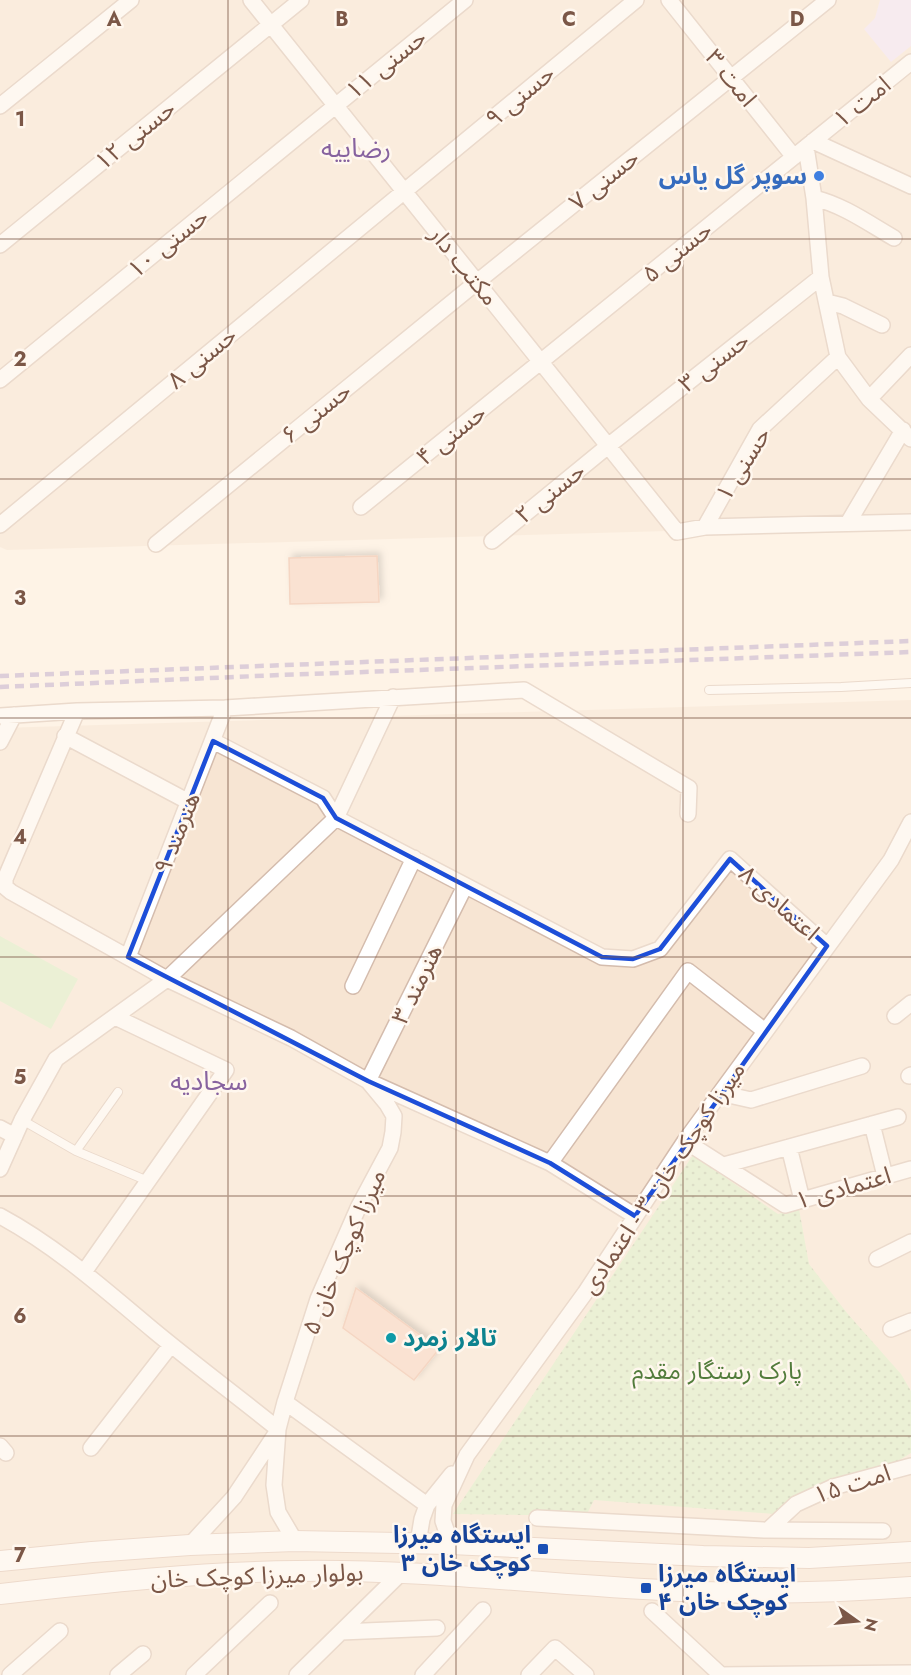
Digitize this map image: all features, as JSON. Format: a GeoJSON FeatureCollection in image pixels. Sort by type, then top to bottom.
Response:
{"type":"FeatureCollection","features":[{"type":"Feature","properties":{"kind":"main road","name":"بولوار میرزا کوچک خان"},"geometry":{"type":"LineString","coordinates":[[0,1561],[92,1551],[295,1541],[451,1544],[703,1556],[809,1558],[911,1552]]}},
{"type":"Feature","properties":{"kind":"main road"},"geometry":{"type":"LineString","coordinates":[[92,1551],[93,1583]]}},
{"type":"Feature","properties":{"kind":"main road","name":"بولوار میرزا کوچک خان"},"geometry":{"type":"LineString","coordinates":[[0,1594],[93,1583],[210,1574],[298,1571],[401,1573],[700,1592],[809,1592],[911,1587]]}},
{"type":"Feature","properties":{"kind":"street"},"geometry":{"type":"LineString","coordinates":[[0,106],[131,0]]}},
{"type":"Feature","properties":{"kind":"street","name":"مکتب دار"},"geometry":{"type":"LineString","coordinates":[[251,0],[677,532],[705,527]]}},
{"type":"Feature","properties":{"kind":"street","name":"حسنی ۱۲"},"geometry":{"type":"LineString","coordinates":[[0,245],[301,0]]}},
{"type":"Feature","properties":{"kind":"street","name":"حسنی ۱۱"},"geometry":{"type":"LineString","coordinates":[[336,106],[465,0]]}},
{"type":"Feature","properties":{"kind":"street","name":"حسنی ۹"},"geometry":{"type":"LineString","coordinates":[[404,191],[636,0]]}},
{"type":"Feature","properties":{"kind":"street","name":"امت ۳"},"geometry":{"type":"LineString","coordinates":[[669,0],[731,78],[804,148],[911,186]]}},
{"type":"Feature","properties":{"kind":"street","name":"حسنی ۷"},"geometry":{"type":"LineString","coordinates":[[477,282],[828,0]]}},
{"type":"Feature","properties":{"kind":"street","name":"امت ۱"},"geometry":{"type":"LineString","coordinates":[[804,148],[911,62]]}},
{"type":"Feature","properties":{"kind":"street","name":"حسنی ۱۰"},"geometry":{"type":"LineString","coordinates":[[0,380],[336,106]]}},
{"type":"Feature","properties":{"kind":"street"},"geometry":{"type":"LineString","coordinates":[[804,148],[814,198],[821,277],[838,357],[869,399],[907,434],[848,523]]}},
{"type":"Feature","properties":{"kind":"street","name":"حسنی ۵"},"geometry":{"type":"LineString","coordinates":[[541,362],[804,148]]}},
{"type":"Feature","properties":{"kind":"street","name":"حسنی ۸"},"geometry":{"type":"LineString","coordinates":[[0,525],[404,191]]}},
{"type":"Feature","properties":{"kind":"street"},"geometry":{"type":"LineString","coordinates":[[814,198],[847,210],[894,238]]}},
{"type":"Feature","properties":{"kind":"street","name":"حسنی ۳"},"geometry":{"type":"LineString","coordinates":[[608,446],[821,277]]}},
{"type":"Feature","properties":{"kind":"street","name":"حسنی ۶"},"geometry":{"type":"LineString","coordinates":[[156,544],[477,282]]}},
{"type":"Feature","properties":{"kind":"street"},"geometry":{"type":"LineString","coordinates":[[826,302],[843,306],[882,325]]}},
{"type":"Feature","properties":{"kind":"street"},"geometry":{"type":"LineString","coordinates":[[869,399],[911,355]]}},
{"type":"Feature","properties":{"kind":"street","name":"حسنی ۱"},"geometry":{"type":"LineString","coordinates":[[705,527],[760,429],[838,357]]}},
{"type":"Feature","properties":{"kind":"street","name":"حسنی ۴"},"geometry":{"type":"LineString","coordinates":[[362,507],[541,362]]}},
{"type":"Feature","properties":{"kind":"street","name":"حسنی ۲"},"geometry":{"type":"LineString","coordinates":[[492,541],[608,446]]}},
{"type":"Feature","properties":{"kind":"street"},"geometry":{"type":"LineString","coordinates":[[705,527],[911,522]]}},
{"type":"Feature","properties":{"kind":"street"},"geometry":{"type":"LineString","coordinates":[[0,742],[7,715],[225,708],[524,690],[689,788],[688,814]]}},
{"type":"Feature","properties":{"kind":"street"},"geometry":{"type":"LineString","coordinates":[[0,1169],[22,1120],[56,1059],[167,979],[336,818],[393,698]]}},
{"type":"Feature","properties":{"kind":"street","name":"هنرمند ۹"},"geometry":{"type":"LineString","coordinates":[[128,957],[225,708]]}},
{"type":"Feature","properties":{"kind":"street"},"geometry":{"type":"LineString","coordinates":[[77,711],[5,879],[5,887],[167,979],[291,1038],[368,1081],[550,1163],[635,1216]]}},
{"type":"Feature","properties":{"kind":"street"},"geometry":{"type":"LineString","coordinates":[[65,736],[189,802]]}},
{"type":"Feature","properties":{"kind":"street"},"geometry":{"type":"LineString","coordinates":[[213,741],[322,798],[336,818],[465,886]]}},
{"type":"Feature","properties":{"kind":"street","name":"میرزا کوچک خان ۳ - اعتمادی"},"geometry":{"type":"LineString","coordinates":[[451,1544],[443,1521],[444,1506],[467,1455],[585,1293],[685,1141],[891,860],[911,822]]}},
{"type":"Feature","properties":{"kind":"street"},"geometry":{"type":"LineString","coordinates":[[353,986],[414,858]]}},
{"type":"Feature","properties":{"kind":"street","name":"اعتمادی ۸"},"geometry":{"type":"LineString","coordinates":[[465,886],[602,957],[633,959],[660,949],[730,859],[827,946]]}},
{"type":"Feature","properties":{"kind":"street","name":"هنرمند ۳"},"geometry":{"type":"LineString","coordinates":[[368,1081],[465,886]]}},
{"type":"Feature","properties":{"kind":"street"},"geometry":{"type":"LineString","coordinates":[[550,1163],[688,971],[765,1031]]}},
{"type":"Feature","properties":{"kind":"street"},"geometry":{"type":"LineString","coordinates":[[895,1016],[911,1003]]}},
{"type":"Feature","properties":{"kind":"street"},"geometry":{"type":"LineString","coordinates":[[84,1272],[226,1070],[115,1017]]}},
{"type":"Feature","properties":{"kind":"street"},"geometry":{"type":"LineString","coordinates":[[720,1093],[751,1100],[862,1066]]}},
{"type":"Feature","properties":{"kind":"street","name":"میرزا کوچک خان ۵"},"geometry":{"type":"LineString","coordinates":[[295,1541],[278,1512],[274,1485],[278,1429],[318,1299],[359,1206],[390,1148],[394,1116],[368,1081]]}},
{"type":"Feature","properties":{"kind":"street"},"geometry":{"type":"LineString","coordinates":[[724,1165],[898,1117]]}},
{"type":"Feature","properties":{"kind":"street"},"geometry":{"type":"LineString","coordinates":[[872,1124],[885,1176]]}},
{"type":"Feature","properties":{"kind":"street"},"geometry":{"type":"LineString","coordinates":[[0,1128],[15,1136]]}},
{"type":"Feature","properties":{"kind":"street","name":"اعتمادی ۱"},"geometry":{"type":"LineString","coordinates":[[685,1141],[785,1205],[911,1169]]}},
{"type":"Feature","properties":{"kind":"street"},"geometry":{"type":"LineString","coordinates":[[789,1147],[802,1200]]}},
{"type":"Feature","properties":{"kind":"street"},"geometry":{"type":"LineString","coordinates":[[0,1216],[23,1228],[84,1272],[171,1345],[278,1429]]}},
{"type":"Feature","properties":{"kind":"street"},"geometry":{"type":"LineString","coordinates":[[877,1258],[911,1242]]}},
{"type":"Feature","properties":{"kind":"street"},"geometry":{"type":"LineString","coordinates":[[891,1329],[911,1321]]}},
{"type":"Feature","properties":{"kind":"street"},"geometry":{"type":"LineString","coordinates":[[91,1448],[171,1345]]}},
{"type":"Feature","properties":{"kind":"street"},"geometry":{"type":"LineString","coordinates":[[285,1402],[427,1505]]}},
{"type":"Feature","properties":{"kind":"street","name":"میرزا کوچک خان ۵"},"geometry":{"type":"LineString","coordinates":[[190,1545],[234,1497],[278,1429]]}},
{"type":"Feature","properties":{"kind":"street"},"geometry":{"type":"LineString","coordinates":[[418,1543],[427,1505],[467,1455]]}},
{"type":"Feature","properties":{"kind":"street","name":"امت ۱۵"},"geometry":{"type":"LineString","coordinates":[[768,1530],[796,1504],[816,1494],[833,1487],[911,1466]]}},
{"type":"Feature","properties":{"kind":"street"},"geometry":{"type":"LineString","coordinates":[[537,1518],[707,1528],[883,1531]]}},
{"type":"Feature","properties":{"kind":"street"},"geometry":{"type":"LineString","coordinates":[[297,1675],[401,1573]]}},
{"type":"Feature","properties":{"kind":"street"},"geometry":{"type":"LineString","coordinates":[[202,1673],[270,1603]]}},
{"type":"Feature","properties":{"kind":"street"},"geometry":{"type":"LineString","coordinates":[[423,1675],[483,1610]]}},
{"type":"Feature","properties":{"kind":"street"},"geometry":{"type":"LineString","coordinates":[[652,1611],[720,1675],[911,1673]]}},
{"type":"Feature","properties":{"kind":"street"},"geometry":{"type":"LineString","coordinates":[[341,1632],[437,1628]]}},
{"type":"Feature","properties":{"kind":"street"},"geometry":{"type":"LineString","coordinates":[[10,1675],[60,1631]]}},
{"type":"Feature","properties":{"kind":"street"},"geometry":{"type":"LineString","coordinates":[[529,1675],[555,1648],[586,1675]]}},
{"type":"Feature","properties":{"kind":"street"},"geometry":{"type":"LineString","coordinates":[[118,1675],[143,1654]]}},
{"type":"Feature","properties":{"kind":"lane"},"geometry":{"type":"LineString","coordinates":[[709,690],[911,683]]}},
{"type":"Feature","properties":{"kind":"lane"},"geometry":{"type":"LineString","coordinates":[[76,1151],[118,1092]]}},
{"type":"Feature","properties":{"kind":"lane"},"geometry":{"type":"LineString","coordinates":[[22,1120],[76,1151],[148,1181]]}},
{"type":"Feature","properties":{"kind":"highlighted area"},"geometry":{"type":"Polygon","coordinates":[[[213,741],[323,798],[336,818],[602,957],[633,959],[660,949],[730,859],[827,946],[635,1216],[550,1163],[368,1081],[128,957],[213,741]]]}},
{"type":"Feature","properties":{"kind":"shaded area"},"geometry":{"type":"Polygon","coordinates":[[[0,0],[911,0],[911,524],[7,550],[0,547],[0,0]]]}},
{"type":"Feature","properties":{"kind":"shaded area"},"geometry":{"type":"Polygon","coordinates":[[[880,0],[911,0],[911,46],[891,62],[864,29],[875,18],[880,0]]]}},
{"type":"Feature","properties":{"kind":"shaded area"},"geometry":{"type":"Polygon","coordinates":[[[911,700],[911,1675],[0,1675],[0,728],[911,700]]]}},
{"type":"Feature","properties":{"kind":"green space"},"geometry":{"type":"Polygon","coordinates":[[[0,936],[78,979],[51,1029],[0,1001],[0,936]]]}},
{"type":"Feature","properties":{"kind":"green space","name":"پارک رستگار مقدم"},"geometry":{"type":"Polygon","coordinates":[[[693,1155],[778,1214],[799,1209],[809,1264],[847,1313],[901,1374],[911,1391],[911,1453],[885,1469],[820,1488],[774,1514],[594,1500],[586,1516],[453,1514],[693,1155]]]}},
{"type":"Feature","properties":{"kind":"building"},"geometry":{"type":"Polygon","coordinates":[[[377,556],[379,602],[290,604],[289,558],[377,556]]]}},
{"type":"Feature","properties":{"kind":"building","name":"تالار زمرد"},"geometry":{"type":"Polygon","coordinates":[[[356,1288],[439,1349],[414,1380],[343,1328],[356,1288]]]}},
{"type":"Feature","properties":{"kind":"railway"},"geometry":{"type":"LineString","coordinates":[[0,676],[911,641]]}},
{"type":"Feature","properties":{"kind":"railway"},"geometry":{"type":"LineString","coordinates":[[0,687],[911,652]]}},
{"type":"Feature","properties":{"kind":"place","name":"سوپر گل یاس"},"geometry":{"type":"Point","coordinates":[819,176]}},
{"type":"Feature","properties":{"kind":"place","name":"تالار زمرد"},"geometry":{"type":"Point","coordinates":[391,1338]}},
{"type":"Feature","properties":{"kind":"place","name":"ایستگاه میرزا کوچک خان ۳"},"geometry":{"type":"Point","coordinates":[543,1549]}},
{"type":"Feature","properties":{"kind":"place","name":"ایستگاه میرزا کوچک خان ۴"},"geometry":{"type":"Point","coordinates":[646,1588]}},
{"type":"Feature","properties":{"kind":"district","name":"رضاییه"},"geometry":{"type":"Point","coordinates":[356,148]}},
{"type":"Feature","properties":{"kind":"district","name":"سجادیه"},"geometry":{"type":"Point","coordinates":[209,1081]}}]}
